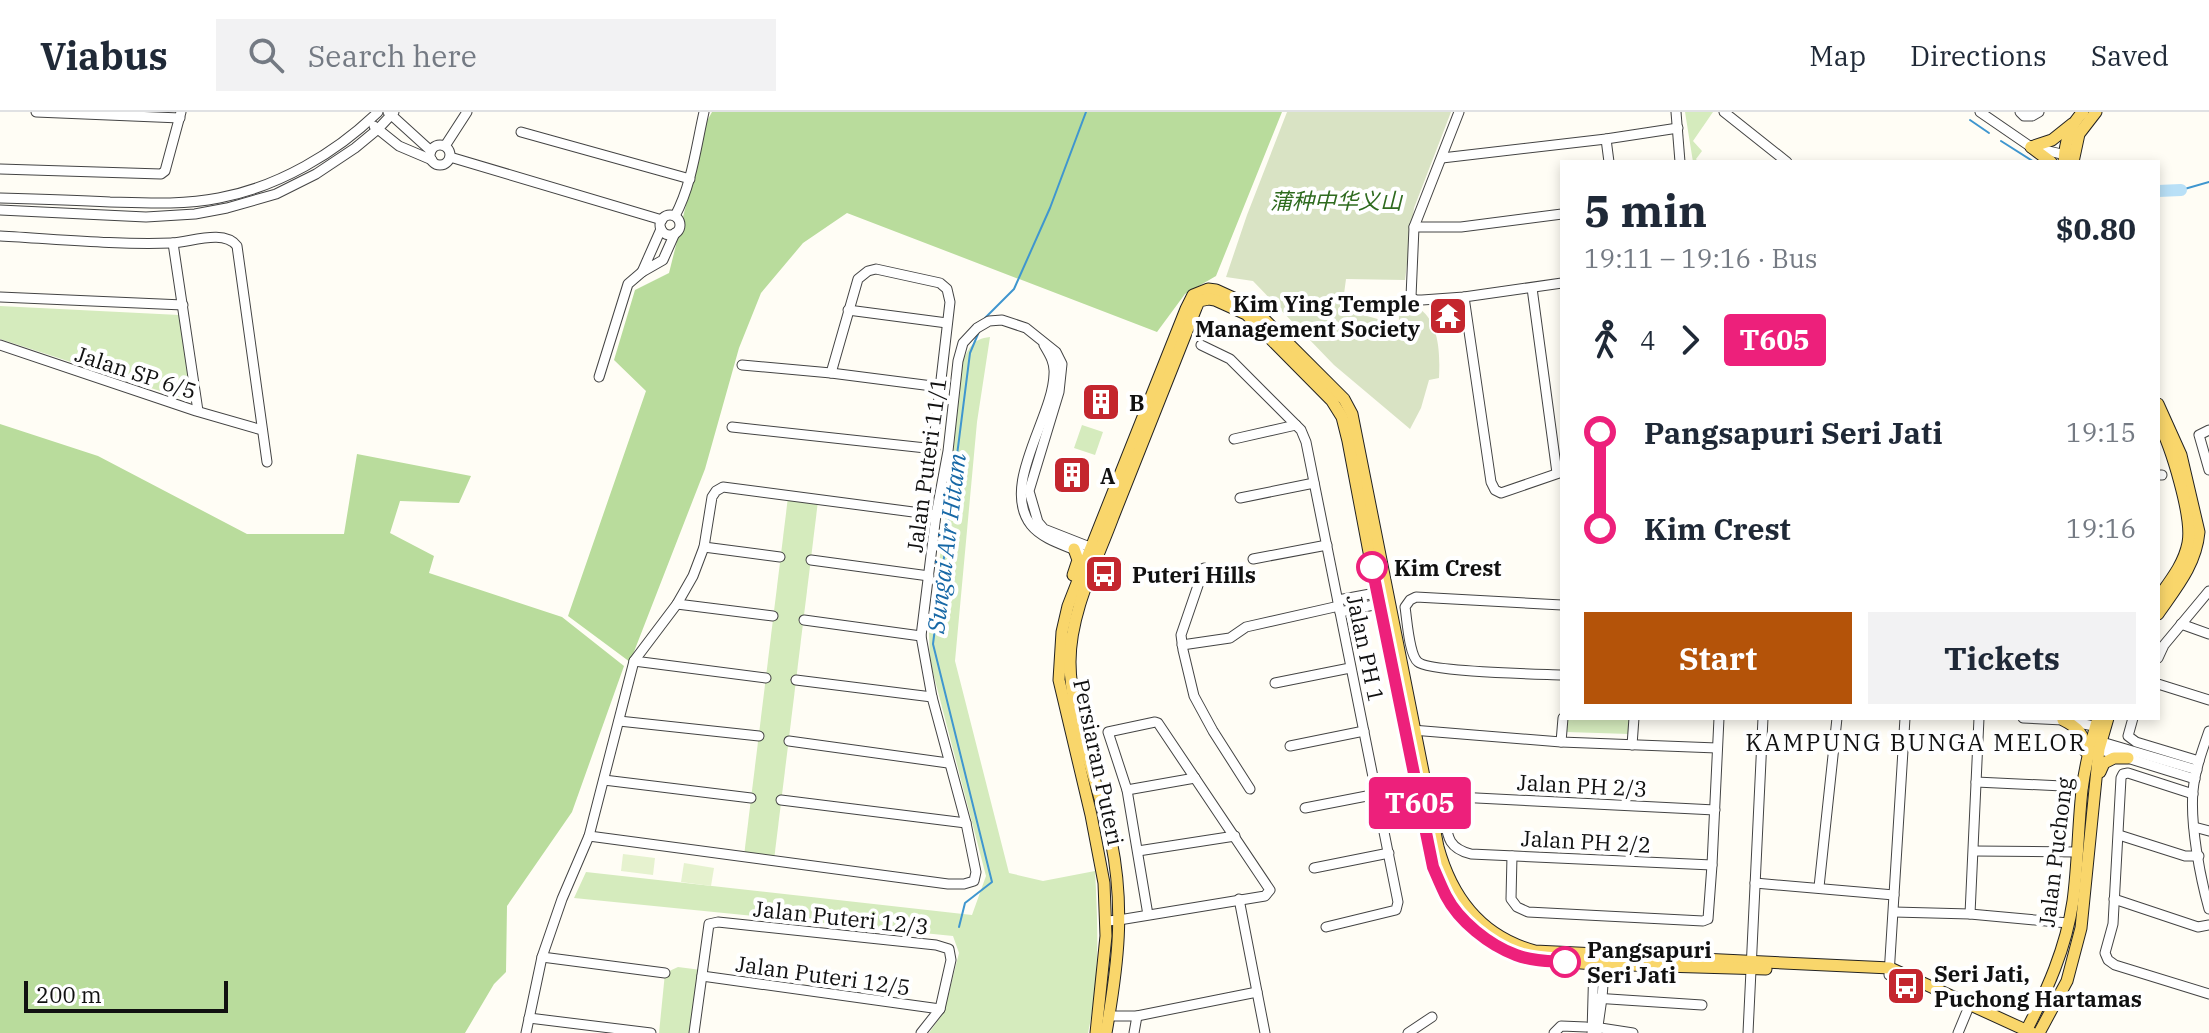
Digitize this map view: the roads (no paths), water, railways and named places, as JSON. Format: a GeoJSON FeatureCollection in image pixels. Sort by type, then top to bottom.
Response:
{"type":"FeatureCollection","features":[{"type":"Feature","properties":{"kind":"main road"},"geometry":{"type":"LineString","coordinates":[[2031,147],[2052,140],[2083,112]]}},
{"type":"Feature","properties":{"kind":"main road"},"geometry":{"type":"LineString","coordinates":[[2069,159],[2079,134],[2096,112]]}},
{"type":"Feature","properties":{"kind":"main road"},"geometry":{"type":"LineString","coordinates":[[2069,159],[2067,139],[2074,122]]}},
{"type":"Feature","properties":{"kind":"main road"},"geometry":{"type":"LineString","coordinates":[[2031,147],[2048,160]]}},
{"type":"Feature","properties":{"kind":"main road","name":"Persiaran Puteri"},"geometry":{"type":"LineString","coordinates":[[1106,1033],[1118,961],[1098,849],[1059,680],[1062,632],[1068,606],[1094,553],[1199,301],[1209,299],[1251,319],[1332,401],[1342,417],[1383,597],[1393,666],[1409,731],[1433,867],[1446,897],[1465,921],[1514,955],[1537,960],[1600,959],[1890,972],[1969,1006],[2007,1027],[2026,1032]]}},
{"type":"Feature","properties":{"kind":"main road"},"geometry":{"type":"LineString","coordinates":[[2160,408],[2181,455],[2199,532],[2191,566],[2160,611]]}},
{"type":"Feature","properties":{"kind":"main road"},"geometry":{"type":"LineString","coordinates":[[2160,428],[2181,486],[2189,530],[2180,565],[2160,595]]}},
{"type":"Feature","properties":{"kind":"main road"},"geometry":{"type":"LineString","coordinates":[[1068,606],[1068,587],[1078,560],[1074,549]]}},
{"type":"Feature","properties":{"kind":"main road","name":"Persiaran Puteri"},"geometry":{"type":"LineString","coordinates":[[1094,553],[1075,621],[1070,664],[1077,711],[1111,842],[1116,875],[1113,921],[1096,1033]]}},
{"type":"Feature","properties":{"kind":"main road"},"geometry":{"type":"LineString","coordinates":[[2069,720],[2081,733],[2085,743],[2088,780]]}},
{"type":"Feature","properties":{"kind":"main road","name":"Jalan Puchong"},"geometry":{"type":"LineString","coordinates":[[2026,1032],[2053,977],[2068,923],[2073,901],[2076,852],[2101,723]]}},
{"type":"Feature","properties":{"kind":"main road"},"geometry":{"type":"LineString","coordinates":[[2088,780],[2104,763],[2114,758],[2128,758]]}},
{"type":"Feature","properties":{"kind":"main road","name":"Jalan Puchong"},"geometry":{"type":"LineString","coordinates":[[2039,1033],[2067,981],[2081,928],[2090,828],[2088,780]]}},
{"type":"Feature","properties":{"kind":"main road"},"geometry":{"type":"LineString","coordinates":[[2007,1027],[2037,1010]]}},
{"type":"Feature","properties":{"kind":"street"},"geometry":{"type":"LineString","coordinates":[[0,169],[161,174],[165,171],[180,115],[36,112]]}},
{"type":"Feature","properties":{"kind":"street"},"geometry":{"type":"LineString","coordinates":[[0,198],[149,203],[220,198],[272,182],[292,172],[341,145],[378,112]]}},
{"type":"Feature","properties":{"kind":"street"},"geometry":{"type":"LineString","coordinates":[[445,146],[467,112]]}},
{"type":"Feature","properties":{"kind":"street"},"geometry":{"type":"LineString","coordinates":[[675,216],[690,179],[702,112]]}},
{"type":"Feature","properties":{"kind":"street"},"geometry":{"type":"LineString","coordinates":[[1459,112],[1414,227],[1411,297],[1416,300],[1464,297],[1560,283]]}},
{"type":"Feature","properties":{"kind":"street"},"geometry":{"type":"LineString","coordinates":[[1676,112],[1680,160]]}},
{"type":"Feature","properties":{"kind":"street"},"geometry":{"type":"LineString","coordinates":[[1724,112],[1784,160]]}},
{"type":"Feature","properties":{"kind":"street"},"geometry":{"type":"LineString","coordinates":[[1980,112],[2031,147],[2069,159]]}},
{"type":"Feature","properties":{"kind":"street"},"geometry":{"type":"LineString","coordinates":[[2020,112],[2024,116],[2032,116],[2039,112]]}},
{"type":"Feature","properties":{"kind":"street"},"geometry":{"type":"LineString","coordinates":[[0,210],[146,217],[195,214],[227,208],[276,194],[316,174],[355,148],[378,129],[391,113],[436,164],[448,162],[450,157],[445,146],[435,146],[431,155]]}},
{"type":"Feature","properties":{"kind":"street"},"geometry":{"type":"LineString","coordinates":[[369,121],[399,146],[431,155]]}},
{"type":"Feature","properties":{"kind":"street"},"geometry":{"type":"LineString","coordinates":[[1442,158],[1678,128]]}},
{"type":"Feature","properties":{"kind":"street"},"geometry":{"type":"LineString","coordinates":[[521,132],[690,179]]}},
{"type":"Feature","properties":{"kind":"street"},"geometry":{"type":"LineString","coordinates":[[1606,139],[1609,160]]}},
{"type":"Feature","properties":{"kind":"street"},"geometry":{"type":"LineString","coordinates":[[450,157],[662,224],[669,234],[675,233]]}},
{"type":"Feature","properties":{"kind":"street"},"geometry":{"type":"LineString","coordinates":[[1414,227],[1461,227],[1560,214]]}},
{"type":"Feature","properties":{"kind":"street"},"geometry":{"type":"LineString","coordinates":[[599,377],[628,284],[663,260],[679,229],[680,223],[675,216],[669,215],[662,224],[642,272]]}},
{"type":"Feature","properties":{"kind":"street"},"geometry":{"type":"LineString","coordinates":[[0,236],[173,243],[222,237],[232,240],[237,246],[267,462]]}},
{"type":"Feature","properties":{"kind":"street"},"geometry":{"type":"LineString","coordinates":[[173,243],[198,411]]}},
{"type":"Feature","properties":{"kind":"street"},"geometry":{"type":"LineString","coordinates":[[831,373],[858,279],[876,269],[940,283],[947,289],[950,302],[933,449]]}},
{"type":"Feature","properties":{"kind":"street"},"geometry":{"type":"LineString","coordinates":[[1464,297],[1491,482],[1495,490],[1501,493],[1560,472],[1532,288]]}},
{"type":"Feature","properties":{"kind":"street"},"geometry":{"type":"LineString","coordinates":[[0,297],[183,305]]}},
{"type":"Feature","properties":{"kind":"street"},"geometry":{"type":"LineString","coordinates":[[848,310],[947,323]]}},
{"type":"Feature","properties":{"kind":"street","name":"Jalan Puteri 11/1"},"geometry":{"type":"LineString","coordinates":[[589,836],[948,884],[974,881],[976,872],[966,823],[932,697],[921,636],[958,361],[963,343],[977,328],[989,321],[1002,320],[1026,328],[1056,352],[1062,364],[1062,379],[1029,491],[1038,522],[1044,529],[1094,553]]}},
{"type":"Feature","properties":{"kind":"street"},"geometry":{"type":"LineString","coordinates":[[1043,342],[1055,373],[1026,467],[1021,495],[1031,524],[1043,535],[1074,549],[1094,553]]}},
{"type":"Feature","properties":{"kind":"street","name":"Jalan SP 6/5"},"geometry":{"type":"LineString","coordinates":[[0,345],[262,430]]}},
{"type":"Feature","properties":{"kind":"street","name":"Jalan PH 1"},"geometry":{"type":"LineString","coordinates":[[1201,345],[1230,359],[1301,430],[1306,442],[1398,902],[1396,910],[1326,927]]}},
{"type":"Feature","properties":{"kind":"street"},"geometry":{"type":"LineString","coordinates":[[742,365],[940,387]]}},
{"type":"Feature","properties":{"kind":"street"},"geometry":{"type":"LineString","coordinates":[[1234,439],[1296,425]]}},
{"type":"Feature","properties":{"kind":"street"},"geometry":{"type":"LineString","coordinates":[[732,427],[948,451]]}},
{"type":"Feature","properties":{"kind":"street"},"geometry":{"type":"LineString","coordinates":[[2209,430],[2199,435],[2209,470]]}},
{"type":"Feature","properties":{"kind":"street"},"geometry":{"type":"LineString","coordinates":[[1240,498],[1314,483]]}},
{"type":"Feature","properties":{"kind":"street"},"geometry":{"type":"LineString","coordinates":[[526,1033],[542,957],[589,836],[634,661],[677,604],[693,576],[704,547],[712,497],[716,491],[723,487],[936,515]]}},
{"type":"Feature","properties":{"kind":"street"},"geometry":{"type":"LineString","coordinates":[[1253,559],[1327,545]]}},
{"type":"Feature","properties":{"kind":"street"},"geometry":{"type":"LineString","coordinates":[[704,547],[780,557]]}},
{"type":"Feature","properties":{"kind":"street"},"geometry":{"type":"LineString","coordinates":[[811,560],[929,576]]}},
{"type":"Feature","properties":{"kind":"street"},"geometry":{"type":"LineString","coordinates":[[1204,568],[1186,616],[1182,645],[1194,696],[1250,789]]}},
{"type":"Feature","properties":{"kind":"street"},"geometry":{"type":"LineString","coordinates":[[2160,654],[2209,591]]}},
{"type":"Feature","properties":{"kind":"street"},"geometry":{"type":"LineString","coordinates":[[1182,645],[1230,638],[1246,627],[1383,597]]}},
{"type":"Feature","properties":{"kind":"street"},"geometry":{"type":"LineString","coordinates":[[1560,605],[1416,597],[1405,607],[1414,657],[1419,663],[1482,671],[1560,675]]}},
{"type":"Feature","properties":{"kind":"street"},"geometry":{"type":"LineString","coordinates":[[677,604],[773,616]]}},
{"type":"Feature","properties":{"kind":"street"},"geometry":{"type":"LineString","coordinates":[[804,620],[921,636]]}},
{"type":"Feature","properties":{"kind":"street"},"geometry":{"type":"LineString","coordinates":[[2181,624],[2209,634]]}},
{"type":"Feature","properties":{"kind":"street"},"geometry":{"type":"LineString","coordinates":[[634,661],[766,678]]}},
{"type":"Feature","properties":{"kind":"street"},"geometry":{"type":"LineString","coordinates":[[1275,683],[1350,668]]}},
{"type":"Feature","properties":{"kind":"street"},"geometry":{"type":"LineString","coordinates":[[796,680],[932,697]]}},
{"type":"Feature","properties":{"kind":"street"},"geometry":{"type":"LineString","coordinates":[[2160,685],[2209,700]]}},
{"type":"Feature","properties":{"kind":"street"},"geometry":{"type":"LineString","coordinates":[[1561,742],[1563,720]]}},
{"type":"Feature","properties":{"kind":"street"},"geometry":{"type":"LineString","coordinates":[[1632,745],[1634,720]]}},
{"type":"Feature","properties":{"kind":"street"},"geometry":{"type":"LineString","coordinates":[[1512,856],[1511,899],[1517,907],[1528,912],[1634,919],[1708,919],[1719,720]]}},
{"type":"Feature","properties":{"kind":"street"},"geometry":{"type":"LineString","coordinates":[[1748,1033],[1763,720]]}},
{"type":"Feature","properties":{"kind":"street"},"geometry":{"type":"LineString","coordinates":[[1819,887],[1837,720]]}},
{"type":"Feature","properties":{"kind":"street"},"geometry":{"type":"LineString","coordinates":[[1890,972],[1905,720]]}},
{"type":"Feature","properties":{"kind":"street"},"geometry":{"type":"LineString","coordinates":[[1970,914],[1979,720]]}},
{"type":"Feature","properties":{"kind":"street"},"geometry":{"type":"LineString","coordinates":[[2076,720],[2101,723]]}},
{"type":"Feature","properties":{"kind":"street"},"geometry":{"type":"LineString","coordinates":[[2132,720],[2128,736],[2197,770]]}},
{"type":"Feature","properties":{"kind":"street"},"geometry":{"type":"LineString","coordinates":[[619,721],[759,736]]}},
{"type":"Feature","properties":{"kind":"street"},"geometry":{"type":"LineString","coordinates":[[1113,921],[1265,896],[1270,890],[1155,722],[1108,732],[1127,790],[1148,915]]}},
{"type":"Feature","properties":{"kind":"street"},"geometry":{"type":"LineString","coordinates":[[1290,746],[1364,731]]}},
{"type":"Feature","properties":{"kind":"street"},"geometry":{"type":"LineString","coordinates":[[1409,731],[1561,742],[1717,748]]}},
{"type":"Feature","properties":{"kind":"street"},"geometry":{"type":"LineString","coordinates":[[2209,731],[2193,794],[2194,827],[2209,909]]}},
{"type":"Feature","properties":{"kind":"street"},"geometry":{"type":"LineString","coordinates":[[789,741],[948,763]]}},
{"type":"Feature","properties":{"kind":"street"},"geometry":{"type":"LineString","coordinates":[[2095,744],[2197,770]]}},
{"type":"Feature","properties":{"kind":"street"},"geometry":{"type":"LineString","coordinates":[[2095,744],[2128,758],[2197,770]]}},
{"type":"Feature","properties":{"kind":"street"},"geometry":{"type":"LineString","coordinates":[[2193,794],[2123,774],[2113,924],[2105,953],[2115,965],[2209,994]]}},
{"type":"Feature","properties":{"kind":"street"},"geometry":{"type":"LineString","coordinates":[[1127,790],[1195,778]]}},
{"type":"Feature","properties":{"kind":"street"},"geometry":{"type":"LineString","coordinates":[[604,780],[751,798]]}},
{"type":"Feature","properties":{"kind":"street"},"geometry":{"type":"LineString","coordinates":[[1976,782],[2088,780]]}},
{"type":"Feature","properties":{"kind":"street"},"geometry":{"type":"LineString","coordinates":[[1305,808],[1377,794]]}},
{"type":"Feature","properties":{"kind":"street","name":"Jalan PH 2/3"},"geometry":{"type":"LineString","coordinates":[[1458,851],[1451,844],[1443,808],[1448,800],[1457,797],[1715,810]]}},
{"type":"Feature","properties":{"kind":"street"},"geometry":{"type":"LineString","coordinates":[[781,800],[966,823]]}},
{"type":"Feature","properties":{"kind":"street"},"geometry":{"type":"LineString","coordinates":[[2194,827],[2209,831]]}},
{"type":"Feature","properties":{"kind":"street"},"geometry":{"type":"LineString","coordinates":[[2119,835],[2185,856],[2199,856]]}},
{"type":"Feature","properties":{"kind":"street"},"geometry":{"type":"LineString","coordinates":[[1138,851],[1235,836]]}},
{"type":"Feature","properties":{"kind":"street","name":"Jalan PH 2/2"},"geometry":{"type":"LineString","coordinates":[[1458,851],[1712,865]]}},
{"type":"Feature","properties":{"kind":"street"},"geometry":{"type":"LineString","coordinates":[[1974,851],[2076,852]]}},
{"type":"Feature","properties":{"kind":"street"},"geometry":{"type":"LineString","coordinates":[[1314,868],[1389,853]]}},
{"type":"Feature","properties":{"kind":"street"},"geometry":{"type":"LineString","coordinates":[[1755,883],[1894,895]]}},
{"type":"Feature","properties":{"kind":"street"},"geometry":{"type":"LineString","coordinates":[[1239,899],[1265,1033]]}},
{"type":"Feature","properties":{"kind":"street"},"geometry":{"type":"LineString","coordinates":[[2114,899],[2198,927],[2209,925]]}},
{"type":"Feature","properties":{"kind":"street"},"geometry":{"type":"LineString","coordinates":[[1894,912],[1970,914],[2068,923]]}},
{"type":"Feature","properties":{"kind":"street","name":"Jalan Puteri 12/3"},"geometry":{"type":"LineString","coordinates":[[702,976],[709,924],[718,922],[936,945],[949,949],[951,960],[940,1009]]}},
{"type":"Feature","properties":{"kind":"street"},"geometry":{"type":"LineString","coordinates":[[542,957],[665,973]]}},
{"type":"Feature","properties":{"kind":"street"},"geometry":{"type":"LineString","coordinates":[[1594,1030],[1600,959]]}},
{"type":"Feature","properties":{"kind":"street"},"geometry":{"type":"LineString","coordinates":[[694,1033],[702,976]]}},
{"type":"Feature","properties":{"kind":"street","name":"Jalan Puteri 12/5"},"geometry":{"type":"LineString","coordinates":[[702,976],[940,1009]]}},
{"type":"Feature","properties":{"kind":"street"},"geometry":{"type":"LineString","coordinates":[[1109,1016],[1137,1016],[1257,992]]}},
{"type":"Feature","properties":{"kind":"street"},"geometry":{"type":"LineString","coordinates":[[1598,998],[1702,1005]]}},
{"type":"Feature","properties":{"kind":"street"},"geometry":{"type":"LineString","coordinates":[[1958,1033],[1969,1006]]}},
{"type":"Feature","properties":{"kind":"street"},"geometry":{"type":"LineString","coordinates":[[921,1033],[940,1009]]}},
{"type":"Feature","properties":{"kind":"street"},"geometry":{"type":"LineString","coordinates":[[1134,1033],[1137,1016]]}},
{"type":"Feature","properties":{"kind":"street"},"geometry":{"type":"LineString","coordinates":[[1408,1033],[1432,1017]]}},
{"type":"Feature","properties":{"kind":"street"},"geometry":{"type":"LineString","coordinates":[[529,1018],[651,1033]]}},
{"type":"Feature","properties":{"kind":"street"},"geometry":{"type":"LineString","coordinates":[[1554,1033],[1561,1026],[1633,1033]]}},
{"type":"Feature","properties":{"kind":"waterway","name":"Sungai Air Hitam"},"geometry":{"type":"LineString","coordinates":[[985,318],[1014,289],[1050,208],[1086,112]]}},
{"type":"Feature","properties":{"kind":"waterway","name":"Sungai Air Hitam"},"geometry":{"type":"LineString","coordinates":[[1970,120],[1989,133]]}},
{"type":"Feature","properties":{"kind":"waterway","name":"Sungai Air Hitam"},"geometry":{"type":"LineString","coordinates":[[2001,141],[2031,160]]}},
{"type":"Feature","properties":{"kind":"waterway","name":"Sungai Air Hitam"},"geometry":{"type":"LineString","coordinates":[[2181,190],[2209,182]]}},
{"type":"Feature","properties":{"kind":"waterway","name":"Sungai Air Hitam"},"geometry":{"type":"LineString","coordinates":[[2160,191],[2181,190]]}},
{"type":"Feature","properties":{"kind":"waterway","name":"Sungai Air Hitam"},"geometry":{"type":"LineString","coordinates":[[959,927],[965,903],[992,882],[933,644],[970,353],[978,334]]}},
{"type":"Feature","properties":{"kind":"place","name":"Kim Ying Temple Management Society"},"geometry":{"type":"Point","coordinates":[1448,316]}},
{"type":"Feature","properties":{"kind":"place","name":"B"},"geometry":{"type":"Point","coordinates":[1101,402]}},
{"type":"Feature","properties":{"kind":"place","name":"A"},"geometry":{"type":"Point","coordinates":[1072,475]}},
{"type":"Feature","properties":{"kind":"place","name":"Kim Crest"},"geometry":{"type":"Point","coordinates":[1372,567]}},
{"type":"Feature","properties":{"kind":"place","name":"Puteri Hills"},"geometry":{"type":"Point","coordinates":[1104,574]}},
{"type":"Feature","properties":{"kind":"place","name":"Pangsapuri Seri Jati"},"geometry":{"type":"Point","coordinates":[1565,962]}},
{"type":"Feature","properties":{"kind":"place","name":"Seri Jati, Puchong Hartamas"},"geometry":{"type":"Point","coordinates":[1906,986]}},
{"type":"Feature","properties":{"kind":"district","name":"KAMPUNG BUNGA MELOR"},"geometry":{"type":"Point","coordinates":[1916,742]}},
{"type":"Feature","properties":{"kind":"park label","name":"蒲种中华义山"},"geometry":{"type":"Point","coordinates":[1336,200]}}]}
